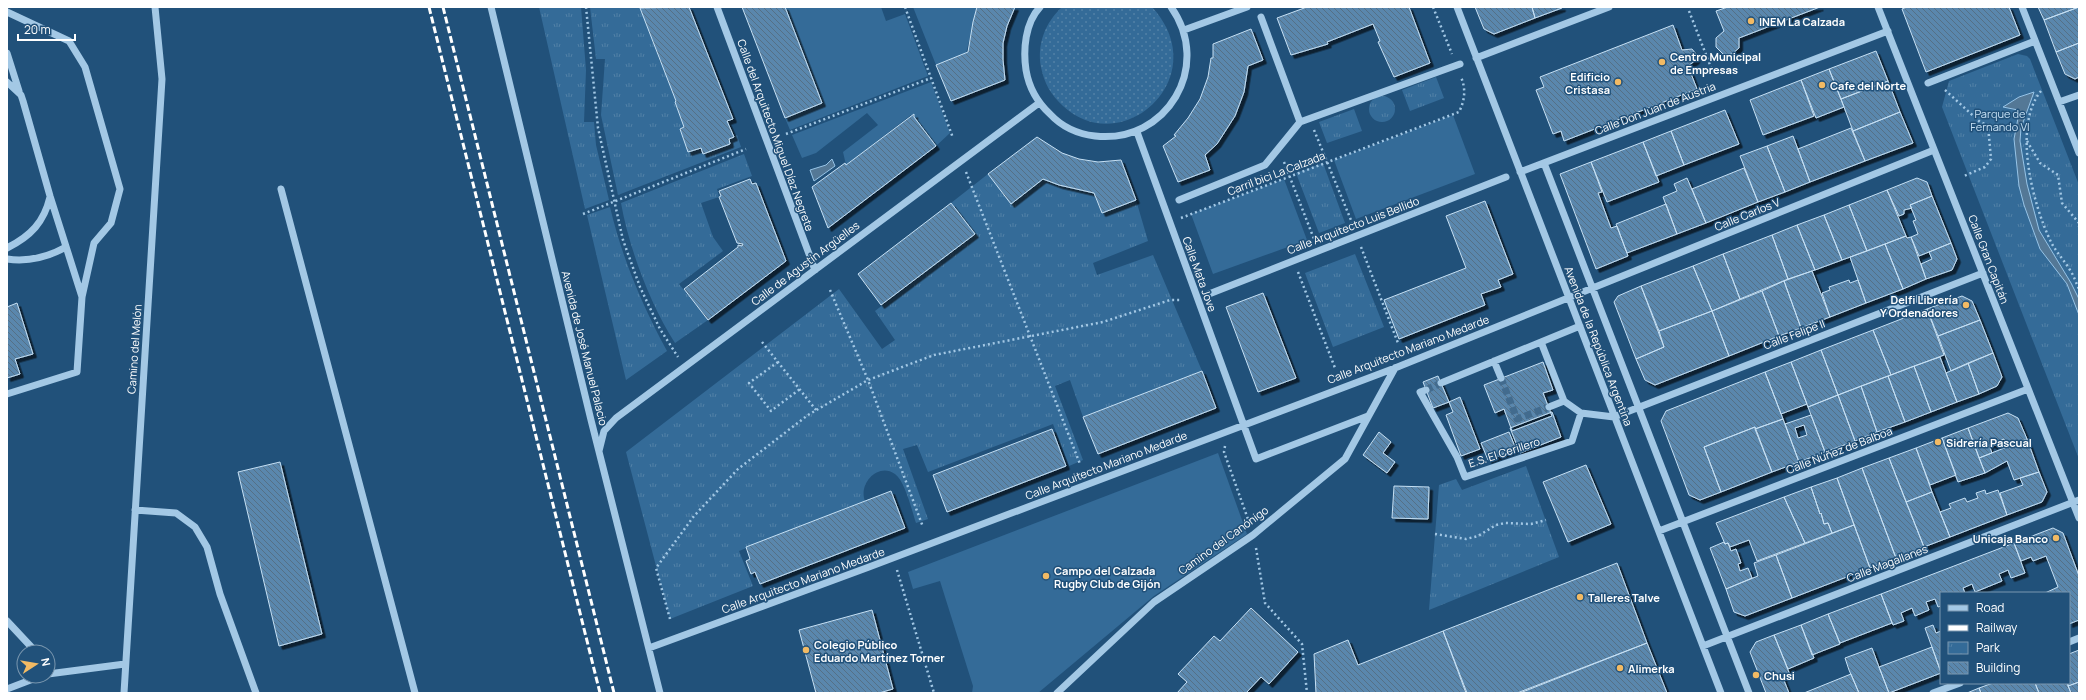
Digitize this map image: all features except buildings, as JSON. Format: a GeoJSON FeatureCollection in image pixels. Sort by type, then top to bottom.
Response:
{"type":"FeatureCollection","features":[{"type":"Feature","properties":{"kind":"street","name":"Camino del Melón"},"geometry":{"type":"LineString","coordinates":[[124,693],[162,79],[155,7]]}},
{"type":"Feature","properties":{"kind":"street","name":"Avenida de José Manuel Palacio"},"geometry":{"type":"LineString","coordinates":[[491,7],[599,452],[660,693]]}},
{"type":"Feature","properties":{"kind":"street","name":"Calle del Arquitecto Miguel Díaz Negrete"},"geometry":{"type":"LineString","coordinates":[[717,7],[815,270]]}},
{"type":"Feature","properties":{"kind":"street"},"geometry":{"type":"LineString","coordinates":[[1040,7],[1027,32],[1024,56],[1028,81],[1039,103],[1058,123],[1083,135],[1110,138],[1137,132],[1158,119],[1170,106],[1184,79],[1188,55],[1184,30],[1171,7]]}},
{"type":"Feature","properties":{"kind":"street"},"geometry":{"type":"LineString","coordinates":[[1184,30],[1247,7]]}},
{"type":"Feature","properties":{"kind":"street","name":"Avenida de la República Argentina"},"geometry":{"type":"LineString","coordinates":[[1457,7],[1721,693]]}},
{"type":"Feature","properties":{"kind":"street"},"geometry":{"type":"LineString","coordinates":[[1476,58],[1609,7]]}},
{"type":"Feature","properties":{"kind":"street","name":"Calle Gran Capitán"},"geometry":{"type":"LineString","coordinates":[[1878,7],[2028,389],[2076,502],[2079,518]]}},
{"type":"Feature","properties":{"kind":"street"},"geometry":{"type":"LineString","coordinates":[[2022,7],[2079,153]]}},
{"type":"Feature","properties":{"kind":"street"},"geometry":{"type":"LineString","coordinates":[[7,12],[69,41],[85,67],[120,189],[111,223],[94,244],[82,297],[77,372],[7,394]]}},
{"type":"Feature","properties":{"kind":"street"},"geometry":{"type":"LineString","coordinates":[[1261,17],[1300,122]]}},
{"type":"Feature","properties":{"kind":"street","name":"Calle Don Juan de Austria"},"geometry":{"type":"LineString","coordinates":[[1520,172],[1888,31]]}},
{"type":"Feature","properties":{"kind":"street"},"geometry":{"type":"LineString","coordinates":[[1931,82],[2035,41]]}},
{"type":"Feature","properties":{"kind":"street"},"geometry":{"type":"LineString","coordinates":[[7,53],[82,297]]}},
{"type":"Feature","properties":{"kind":"street"},"geometry":{"type":"LineString","coordinates":[[1180,200],[1265,165],[1300,122],[1460,64]]}},
{"type":"Feature","properties":{"kind":"street"},"geometry":{"type":"LineString","coordinates":[[7,82],[21,95]]}},
{"type":"Feature","properties":{"kind":"street"},"geometry":{"type":"LineString","coordinates":[[2059,102],[2079,95]]}},
{"type":"Feature","properties":{"kind":"street","name":"Calle de Agustín Argüelles"},"geometry":{"type":"LineString","coordinates":[[599,452],[604,431],[616,418],[1039,103]]}},
{"type":"Feature","properties":{"kind":"street","name":"Calle Mata Jove"},"geometry":{"type":"LineString","coordinates":[[1137,132],[1256,460],[1368,416]]}},
{"type":"Feature","properties":{"kind":"street","name":"Calle Carlos V"},"geometry":{"type":"LineString","coordinates":[[1569,298],[1934,150]]}},
{"type":"Feature","properties":{"kind":"street","name":"Avenida de la República Argentina"},"geometry":{"type":"LineString","coordinates":[[1544,162],[1749,693]]}},
{"type":"Feature","properties":{"kind":"street","name":"Calle Arquitecto Luis Bellido"},"geometry":{"type":"LineString","coordinates":[[1209,294],[1506,177]]}},
{"type":"Feature","properties":{"kind":"street"},"geometry":{"type":"LineString","coordinates":[[281,188],[415,693]]}},
{"type":"Feature","properties":{"kind":"street"},"geometry":{"type":"LineString","coordinates":[[7,248],[40,224],[46,213],[50,196]]}},
{"type":"Feature","properties":{"kind":"street"},"geometry":{"type":"LineString","coordinates":[[7,259],[37,258],[50,255],[66,247]]}},
{"type":"Feature","properties":{"kind":"street","name":"Calle Felipe II"},"geometry":{"type":"LineString","coordinates":[[1614,417],[1983,273]]}},
{"type":"Feature","properties":{"kind":"street","name":"Calle Arquitecto Mariano Medarde"},"geometry":{"type":"LineString","coordinates":[[649,648],[888,560],[1395,368],[1569,298]]}},
{"type":"Feature","properties":{"kind":"street"},"geometry":{"type":"LineString","coordinates":[[1441,383],[1580,326]]}},
{"type":"Feature","properties":{"kind":"street"},"geometry":{"type":"LineString","coordinates":[[1541,342],[1564,401],[1581,413],[1614,417]]}},
{"type":"Feature","properties":{"kind":"street"},"geometry":{"type":"LineString","coordinates":[[1494,361],[1501,378]]}},
{"type":"Feature","properties":{"kind":"street","name":"Camino del Canónigo"},"geometry":{"type":"LineString","coordinates":[[1057,693],[1154,602],[1253,535],[1345,459],[1395,368]]}},
{"type":"Feature","properties":{"kind":"street","name":"Calle Núñez de Balboa"},"geometry":{"type":"LineString","coordinates":[[1659,531],[2028,389]]}},
{"type":"Feature","properties":{"kind":"street","name":"E.S. El Cerillero"},"geometry":{"type":"LineString","coordinates":[[1426,390],[1420,392],[1457,457],[1465,476],[1572,441],[1581,413]]}},
{"type":"Feature","properties":{"kind":"street"},"geometry":{"type":"LineString","coordinates":[[1549,407],[1564,401]]}},
{"type":"Feature","properties":{"kind":"street","name":"Calle Magallanes"},"geometry":{"type":"LineString","coordinates":[[1703,646],[2076,502]]}},
{"type":"Feature","properties":{"kind":"street"},"geometry":{"type":"LineString","coordinates":[[135,510],[176,513],[195,527],[207,547],[220,594],[256,693]]}},
{"type":"Feature","properties":{"kind":"street"},"geometry":{"type":"LineString","coordinates":[[7,619],[29,644]]}},
{"type":"Feature","properties":{"kind":"street"},"geometry":{"type":"LineString","coordinates":[[56,670],[125,664]]}},
{"type":"Feature","properties":{"kind":"street"},"geometry":{"type":"LineString","coordinates":[[7,689],[20,684]]}},
{"type":"Feature","properties":{"kind":"street"},"geometry":{"type":"LineString","coordinates":[[1933,693],[1957,684]]}},
{"type":"Feature","properties":{"kind":"path"},"geometry":{"type":"LineString","coordinates":[[586,7],[598,128],[623,240],[640,287],[660,329],[684,367]]}},
{"type":"Feature","properties":{"kind":"path"},"geometry":{"type":"LineString","coordinates":[[904,7],[953,138]]}},
{"type":"Feature","properties":{"kind":"path"},"geometry":{"type":"LineString","coordinates":[[1689,11],[1712,70]]}},
{"type":"Feature","properties":{"kind":"path"},"geometry":{"type":"LineString","coordinates":[[786,134],[931,78]]}},
{"type":"Feature","properties":{"kind":"path"},"geometry":{"type":"LineString","coordinates":[[1931,82],[1980,122],[1988,125],[1991,159],[1985,167],[1964,176]]}},
{"type":"Feature","properties":{"kind":"path"},"geometry":{"type":"LineString","coordinates":[[2045,89],[2040,92],[2028,118],[2026,141],[2028,163],[2044,226],[2052,243],[2071,271],[2079,289]]}},
{"type":"Feature","properties":{"kind":"path","name":"Carril bici La Calzada"},"geometry":{"type":"LineString","coordinates":[[1183,225],[1181,218],[1453,115]]}},
{"type":"Feature","properties":{"kind":"path"},"geometry":{"type":"LineString","coordinates":[[2026,141],[2040,163],[2058,175],[2062,203],[2079,223],[2079,227]]}},
{"type":"Feature","properties":{"kind":"path"},"geometry":{"type":"LineString","coordinates":[[583,214],[746,149]]}},
{"type":"Feature","properties":{"kind":"path"},"geometry":{"type":"LineString","coordinates":[[1279,149],[1319,251]]}},
{"type":"Feature","properties":{"kind":"path"},"geometry":{"type":"LineString","coordinates":[[962,160],[1080,464]]}},
{"type":"Feature","properties":{"kind":"path"},"geometry":{"type":"LineString","coordinates":[[1293,260],[1334,368]]}},
{"type":"Feature","properties":{"kind":"path"},"geometry":{"type":"LineString","coordinates":[[830,290],[868,380],[923,527]]}},
{"type":"Feature","properties":{"kind":"path"},"geometry":{"type":"LineString","coordinates":[[670,619],[656,568],[694,516],[738,469],[816,410],[868,380],[934,355],[1104,322],[1170,300],[1180,300]]}},
{"type":"Feature","properties":{"kind":"path"},"geometry":{"type":"LineString","coordinates":[[762,342],[816,410]]}},
{"type":"Feature","properties":{"kind":"path"},"geometry":{"type":"LineString","coordinates":[[778,362],[749,383],[771,411],[800,389]]}},
{"type":"Feature","properties":{"kind":"path"},"geometry":{"type":"LineString","coordinates":[[1435,534],[1466,539],[1478,536],[1496,525],[1505,523],[1531,524],[1546,520]]}},
{"type":"Feature","properties":{"kind":"path"},"geometry":{"type":"LineString","coordinates":[[1253,535],[1265,603],[1302,644],[1307,693]]}},
{"type":"Feature","properties":{"kind":"path"},"geometry":{"type":"LineString","coordinates":[[896,568],[934,693]]}},
{"type":"Feature","properties":{"kind":"green space"},"geometry":{"type":"Polygon","coordinates":[[[539,7],[581,7],[586,70],[584,122],[594,122],[596,145],[609,200],[585,209],[539,7]]]}},
{"type":"Feature","properties":{"kind":"green space"},"geometry":{"type":"Polygon","coordinates":[[[590,7],[641,7],[660,62],[662,62],[676,101],[675,102],[684,127],[680,129],[688,152],[701,148],[703,153],[730,144],[729,139],[737,135],[741,147],[618,195],[601,115],[605,59],[596,59],[590,7]]]}},
{"type":"Feature","properties":{"kind":"green space"},"geometry":{"type":"Polygon","coordinates":[[[785,7],[881,7],[886,21],[905,14],[928,76],[790,130],[785,118],[822,103],[785,7]]]}},
{"type":"Feature","properties":{"kind":"green space"},"geometry":{"type":"Polygon","coordinates":[[[913,7],[978,7],[966,53],[936,65],[913,7]]]}},
{"type":"Feature","properties":{"kind":"green space"},"geometry":{"type":"Polygon","coordinates":[[[1062,7],[1152,7],[1169,34],[1173,60],[1168,84],[1154,103],[1134,117],[1111,124],[1086,120],[1059,102],[1044,78],[1041,67],[1040,50],[1041,42],[1047,27],[1062,7]]]}},
{"type":"Feature","properties":{"kind":"green space","name":"Parque de Fernando VI"},"geometry":{"type":"Polygon","coordinates":[[[2018,54],[2027,56],[2030,59],[2079,185],[2079,459],[1942,107],[1949,81],[2018,54]]]}},
{"type":"Feature","properties":{"kind":"green space"},"geometry":{"type":"Polygon","coordinates":[[[1436,77],[1444,98],[1410,111],[1402,90],[1436,77]]]}},
{"type":"Feature","properties":{"kind":"green space"},"geometry":{"type":"Polygon","coordinates":[[[931,82],[950,133],[936,146],[911,115],[846,165],[843,152],[878,125],[867,113],[816,153],[802,158],[792,135],[931,82]]]}},
{"type":"Feature","properties":{"kind":"green space"},"geometry":{"type":"Polygon","coordinates":[[[1382,96],[1391,100],[1395,109],[1391,118],[1382,122],[1373,118],[1369,109],[1373,100],[1382,96]]]}},
{"type":"Feature","properties":{"kind":"green space"},"geometry":{"type":"Polygon","coordinates":[[[1354,109],[1362,131],[1327,143],[1319,122],[1354,109]]]}},
{"type":"Feature","properties":{"kind":"green space"},"geometry":{"type":"Polygon","coordinates":[[[1453,115],[1475,174],[1356,219],[1334,160],[1453,115]]]}},
{"type":"Feature","properties":{"kind":"green space"},"geometry":{"type":"Polygon","coordinates":[[[744,154],[752,176],[717,189],[719,197],[701,203],[713,237],[723,251],[679,284],[708,320],[675,343],[657,311],[635,257],[621,203],[744,154]]]}},
{"type":"Feature","properties":{"kind":"green space"},"geometry":{"type":"Polygon","coordinates":[[[1323,163],[1345,223],[1319,233],[1296,173],[1323,163]]]}},
{"type":"Feature","properties":{"kind":"green space"},"geometry":{"type":"Polygon","coordinates":[[[988,174],[1011,204],[1043,179],[1059,185],[1093,193],[1102,213],[1136,200],[1148,241],[1093,263],[1097,275],[1153,255],[1202,371],[1083,417],[1070,380],[1055,386],[1083,460],[1069,466],[1053,424],[928,472],[917,445],[903,449],[928,519],[916,523],[905,489],[895,474],[889,471],[876,473],[867,482],[864,488],[865,501],[739,551],[753,586],[670,619],[626,452],[839,289],[882,349],[895,340],[875,311],[975,234],[951,203],[988,174]]]}},
{"type":"Feature","properties":{"kind":"green space"},"geometry":{"type":"Polygon","coordinates":[[[1284,179],[1307,240],[1213,274],[1191,214],[1284,179]]]}},
{"type":"Feature","properties":{"kind":"green space"},"geometry":{"type":"Polygon","coordinates":[[[610,207],[620,245],[641,299],[667,351],[626,380],[587,215],[610,207]]]}},
{"type":"Feature","properties":{"kind":"green space"},"geometry":{"type":"Polygon","coordinates":[[[1355,254],[1384,327],[1333,347],[1305,273],[1355,254]]]}},
{"type":"Feature","properties":{"kind":"green space","name":"Campo del Calzada Rugby Club de Gijón"},"geometry":{"type":"Polygon","coordinates":[[[1218,453],[1247,534],[1154,596],[1038,693],[972,693],[973,686],[940,581],[913,589],[908,572],[1218,453]]]}},
{"type":"Feature","properties":{"kind":"green space"},"geometry":{"type":"Polygon","coordinates":[[[1526,466],[1559,557],[1429,610],[1439,485],[1456,479],[1462,490],[1526,466]]]}},
{"type":"Feature","properties":{"kind":"shaded area"},"geometry":{"type":"Polygon","coordinates":[[[2034,92],[2021,128],[2020,141],[2027,184],[2039,230],[2079,299],[2079,315],[2067,284],[2040,249],[2024,205],[2019,186],[2014,139],[2019,113],[2018,110],[2003,107],[2019,97],[2034,92]]]}},
{"type":"Feature","properties":{"kind":"shaded area"},"geometry":{"type":"Polygon","coordinates":[[[832,159],[835,166],[814,181],[810,170],[826,165],[832,159]]]}},
{"type":"Feature","properties":{"kind":"tunnel"},"geometry":{"type":"LineString","coordinates":[[1501,378],[1517,419],[1549,407]]}},
{"type":"Feature","properties":{"kind":"tunnel"},"geometry":{"type":"LineString","coordinates":[[1426,390],[1441,383]]}},
{"type":"Feature","properties":{"kind":"railway"},"geometry":{"type":"LineString","coordinates":[[429,7],[600,693]]}},
{"type":"Feature","properties":{"kind":"railway"},"geometry":{"type":"LineString","coordinates":[[443,7],[614,693]]}},
{"type":"Feature","properties":{"kind":"place","name":"INEM La Calzada"},"geometry":{"type":"Point","coordinates":[1751,21]}},
{"type":"Feature","properties":{"kind":"place","name":"Centro Municipal de Empresas"},"geometry":{"type":"Point","coordinates":[1662,62]}},
{"type":"Feature","properties":{"kind":"place","name":"Edificio Cristasa"},"geometry":{"type":"Point","coordinates":[1618,82]}},
{"type":"Feature","properties":{"kind":"place","name":"Cafe del Norte"},"geometry":{"type":"Point","coordinates":[1822,85]}},
{"type":"Feature","properties":{"kind":"place","name":"Delfi Librería Y Ordenadores"},"geometry":{"type":"Point","coordinates":[1966,305]}},
{"type":"Feature","properties":{"kind":"place","name":"Sidrería Pascual"},"geometry":{"type":"Point","coordinates":[1938,442]}},
{"type":"Feature","properties":{"kind":"place","name":"Unicaja Banco"},"geometry":{"type":"Point","coordinates":[2056,538]}},
{"type":"Feature","properties":{"kind":"place","name":"Campo del Calzada Rugby Club de Gijón"},"geometry":{"type":"Point","coordinates":[1046,576]}},
{"type":"Feature","properties":{"kind":"place","name":"Talleres Talve"},"geometry":{"type":"Point","coordinates":[1580,597]}},
{"type":"Feature","properties":{"kind":"place","name":"Colegio Público Eduardo Martínez Torner"},"geometry":{"type":"Point","coordinates":[806,650]}},
{"type":"Feature","properties":{"kind":"place","name":"Alimerka"},"geometry":{"type":"Point","coordinates":[1620,668]}},
{"type":"Feature","properties":{"kind":"place","name":"Chusi"},"geometry":{"type":"Point","coordinates":[1756,675]}}]}
